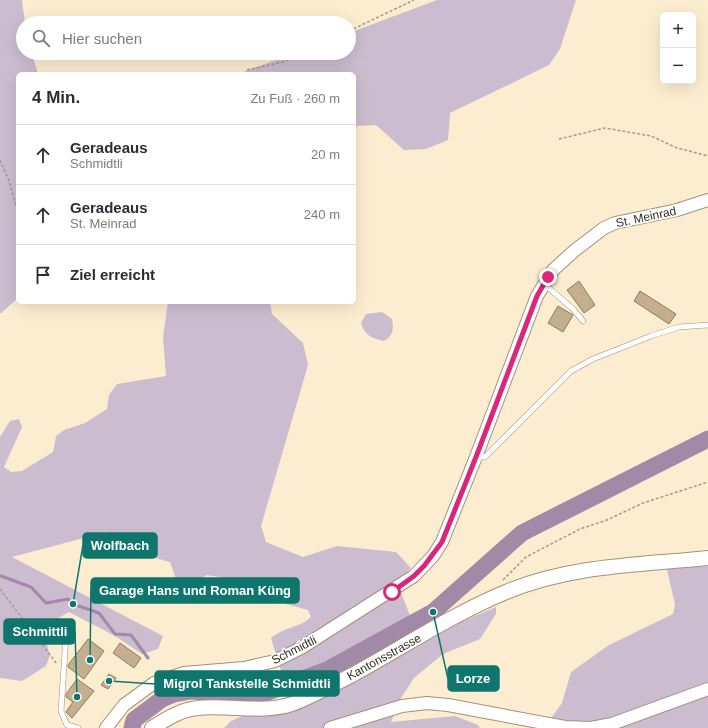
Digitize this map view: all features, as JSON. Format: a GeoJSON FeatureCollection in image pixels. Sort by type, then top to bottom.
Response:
{"type":"FeatureCollection","features":[{"type":"Feature","properties":{"kind":"main road","name":"Kantonsstrasse"},"geometry":{"type":"LineString","coordinates":[[152,728],[165,720],[188,710],[254,708],[290,704],[316,694],[498,596],[542,578],[570,572],[708,558]]}},
{"type":"Feature","properties":{"kind":"street","name":"St. Meinrad"},"geometry":{"type":"LineString","coordinates":[[414,576],[433,556],[442,542],[543,283],[553,270],[574,250],[604,228],[625,219],[677,210],[708,200]]}},
{"type":"Feature","properties":{"kind":"street","name":"Schmidtli"},"geometry":{"type":"LineString","coordinates":[[106,728],[124,705],[154,683],[184,673],[244,668],[275,661],[301,648],[414,576]]}},
{"type":"Feature","properties":{"kind":"street"},"geometry":{"type":"LineString","coordinates":[[330,728],[402,706],[428,703],[448,705],[565,727],[591,728],[612,724],[708,689]]}},
{"type":"Feature","properties":{"kind":"lane"},"geometry":{"type":"LineString","coordinates":[[543,283],[573,309],[583,321]]}},
{"type":"Feature","properties":{"kind":"lane"},"geometry":{"type":"LineString","coordinates":[[476,457],[485,457],[571,371],[593,359],[651,336],[679,327],[708,325]]}},
{"type":"Feature","properties":{"kind":"lane"},"geometry":{"type":"LineString","coordinates":[[66,636],[61,711],[67,725],[78,728]]}},
{"type":"Feature","properties":{"kind":"path"},"geometry":{"type":"LineString","coordinates":[[356,28],[414,0]]}},
{"type":"Feature","properties":{"kind":"path"},"geometry":{"type":"LineString","coordinates":[[246,72],[247,70],[288,60]]}},
{"type":"Feature","properties":{"kind":"path"},"geometry":{"type":"LineString","coordinates":[[559,139],[605,128],[651,136],[677,148],[705,157],[708,156]]}},
{"type":"Feature","properties":{"kind":"path"},"geometry":{"type":"LineString","coordinates":[[0,160],[8,178],[16,205]]}},
{"type":"Feature","properties":{"kind":"path"},"geometry":{"type":"LineString","coordinates":[[502,582],[526,557],[580,529],[607,520],[643,503],[708,482]]}},
{"type":"Feature","properties":{"kind":"path"},"geometry":{"type":"LineString","coordinates":[[0,589],[60,667]]}},
{"type":"Feature","properties":{"kind":"shaded area"},"geometry":{"type":"Polygon","coordinates":[[[0,0],[22,0],[24,16],[16,16],[16,60],[34,60],[37,72],[16,72],[16,300],[0,314],[0,0]]]}},
{"type":"Feature","properties":{"kind":"shaded area"},"geometry":{"type":"Polygon","coordinates":[[[437,0],[576,0],[560,49],[549,65],[450,113],[448,140],[426,149],[404,150],[376,125],[358,126],[356,128],[356,72],[246,72],[276,60],[356,60],[356,30],[437,0]]]}},
{"type":"Feature","properties":{"kind":"shaded area"},"geometry":{"type":"Polygon","coordinates":[[[168,304],[270,304],[272,314],[303,343],[308,365],[261,526],[266,542],[303,557],[337,546],[396,552],[411,568],[397,582],[412,621],[285,684],[271,638],[276,634],[307,621],[311,617],[308,610],[268,599],[237,580],[207,575],[190,586],[176,579],[170,562],[129,551],[107,532],[12,557],[163,636],[158,649],[142,654],[115,636],[69,612],[50,623],[45,638],[50,655],[46,666],[22,681],[0,678],[0,437],[10,421],[19,419],[22,427],[4,467],[11,472],[22,471],[53,452],[56,436],[64,430],[85,423],[107,409],[109,395],[117,384],[166,376],[163,337],[168,304]]]}},
{"type":"Feature","properties":{"kind":"shaded area"},"geometry":{"type":"Polygon","coordinates":[[[382,312],[392,319],[393,326],[391,334],[384,341],[367,334],[361,323],[366,314],[382,312]]]}},
{"type":"Feature","properties":{"kind":"shaded area"},"geometry":{"type":"Polygon","coordinates":[[[708,566],[708,728],[544,728],[562,703],[571,672],[609,645],[673,614],[675,605],[667,569],[708,566]]]}},
{"type":"Feature","properties":{"kind":"shaded area"},"geometry":{"type":"Polygon","coordinates":[[[496,607],[496,614],[480,639],[443,654],[414,678],[401,698],[391,722],[455,716],[478,725],[480,728],[224,728],[231,721],[496,607]]]}},
{"type":"Feature","properties":{"kind":"building"},"geometry":{"type":"Polygon","coordinates":[[[579,281],[595,305],[584,313],[567,290],[579,281]]]}},
{"type":"Feature","properties":{"kind":"building"},"geometry":{"type":"Polygon","coordinates":[[[640,291],[676,314],[669,324],[634,301],[640,291]]]}},
{"type":"Feature","properties":{"kind":"building"},"geometry":{"type":"Polygon","coordinates":[[[558,306],[573,315],[563,332],[548,323],[558,306]]]}},
{"type":"Feature","properties":{"kind":"building"},"geometry":{"type":"Polygon","coordinates":[[[88,639],[104,651],[84,679],[68,667],[68,665],[88,639]]]}},
{"type":"Feature","properties":{"kind":"building"},"geometry":{"type":"Polygon","coordinates":[[[120,643],[141,658],[134,668],[113,653],[120,643]]]}},
{"type":"Feature","properties":{"kind":"building"},"geometry":{"type":"Polygon","coordinates":[[[109,674],[116,678],[108,689],[101,685],[109,674]]]}},
{"type":"Feature","properties":{"kind":"building"},"geometry":{"type":"Polygon","coordinates":[[[77,679],[94,691],[72,718],[66,712],[73,702],[66,697],[66,694],[77,679]]]}},
{"type":"Feature","properties":{"kind":"waterway"},"geometry":{"type":"LineString","coordinates":[[132,728],[134,720],[162,699],[174,694],[191,691],[260,695],[327,670],[433,612],[522,533],[708,439]]}},
{"type":"Feature","properties":{"kind":"waterway"},"geometry":{"type":"LineString","coordinates":[[1,576],[31,587],[46,603],[68,599],[73,604],[99,613],[115,634],[131,635],[148,658]]}},
{"type":"Feature","properties":{"kind":"place","name":"Wolfbach"},"geometry":{"type":"Point","coordinates":[73,604]}},
{"type":"Feature","properties":{"kind":"place","name":"Lorze"},"geometry":{"type":"Point","coordinates":[433,612]}},
{"type":"Feature","properties":{"kind":"place","name":"Garage Hans und Roman Küng"},"geometry":{"type":"Point","coordinates":[90,660]}},
{"type":"Feature","properties":{"kind":"place","name":"Migrol Tankstelle Schmidtli"},"geometry":{"type":"Point","coordinates":[109,681]}},
{"type":"Feature","properties":{"kind":"place","name":"Schmittli"},"geometry":{"type":"Point","coordinates":[77,697]}},
{"type":"Feature","properties":{"kind":"route"},"geometry":{"type":"LineString","coordinates":[[392,592],[414,576],[433,556],[442,542],[537,296],[543,283],[548,277]]}}]}
